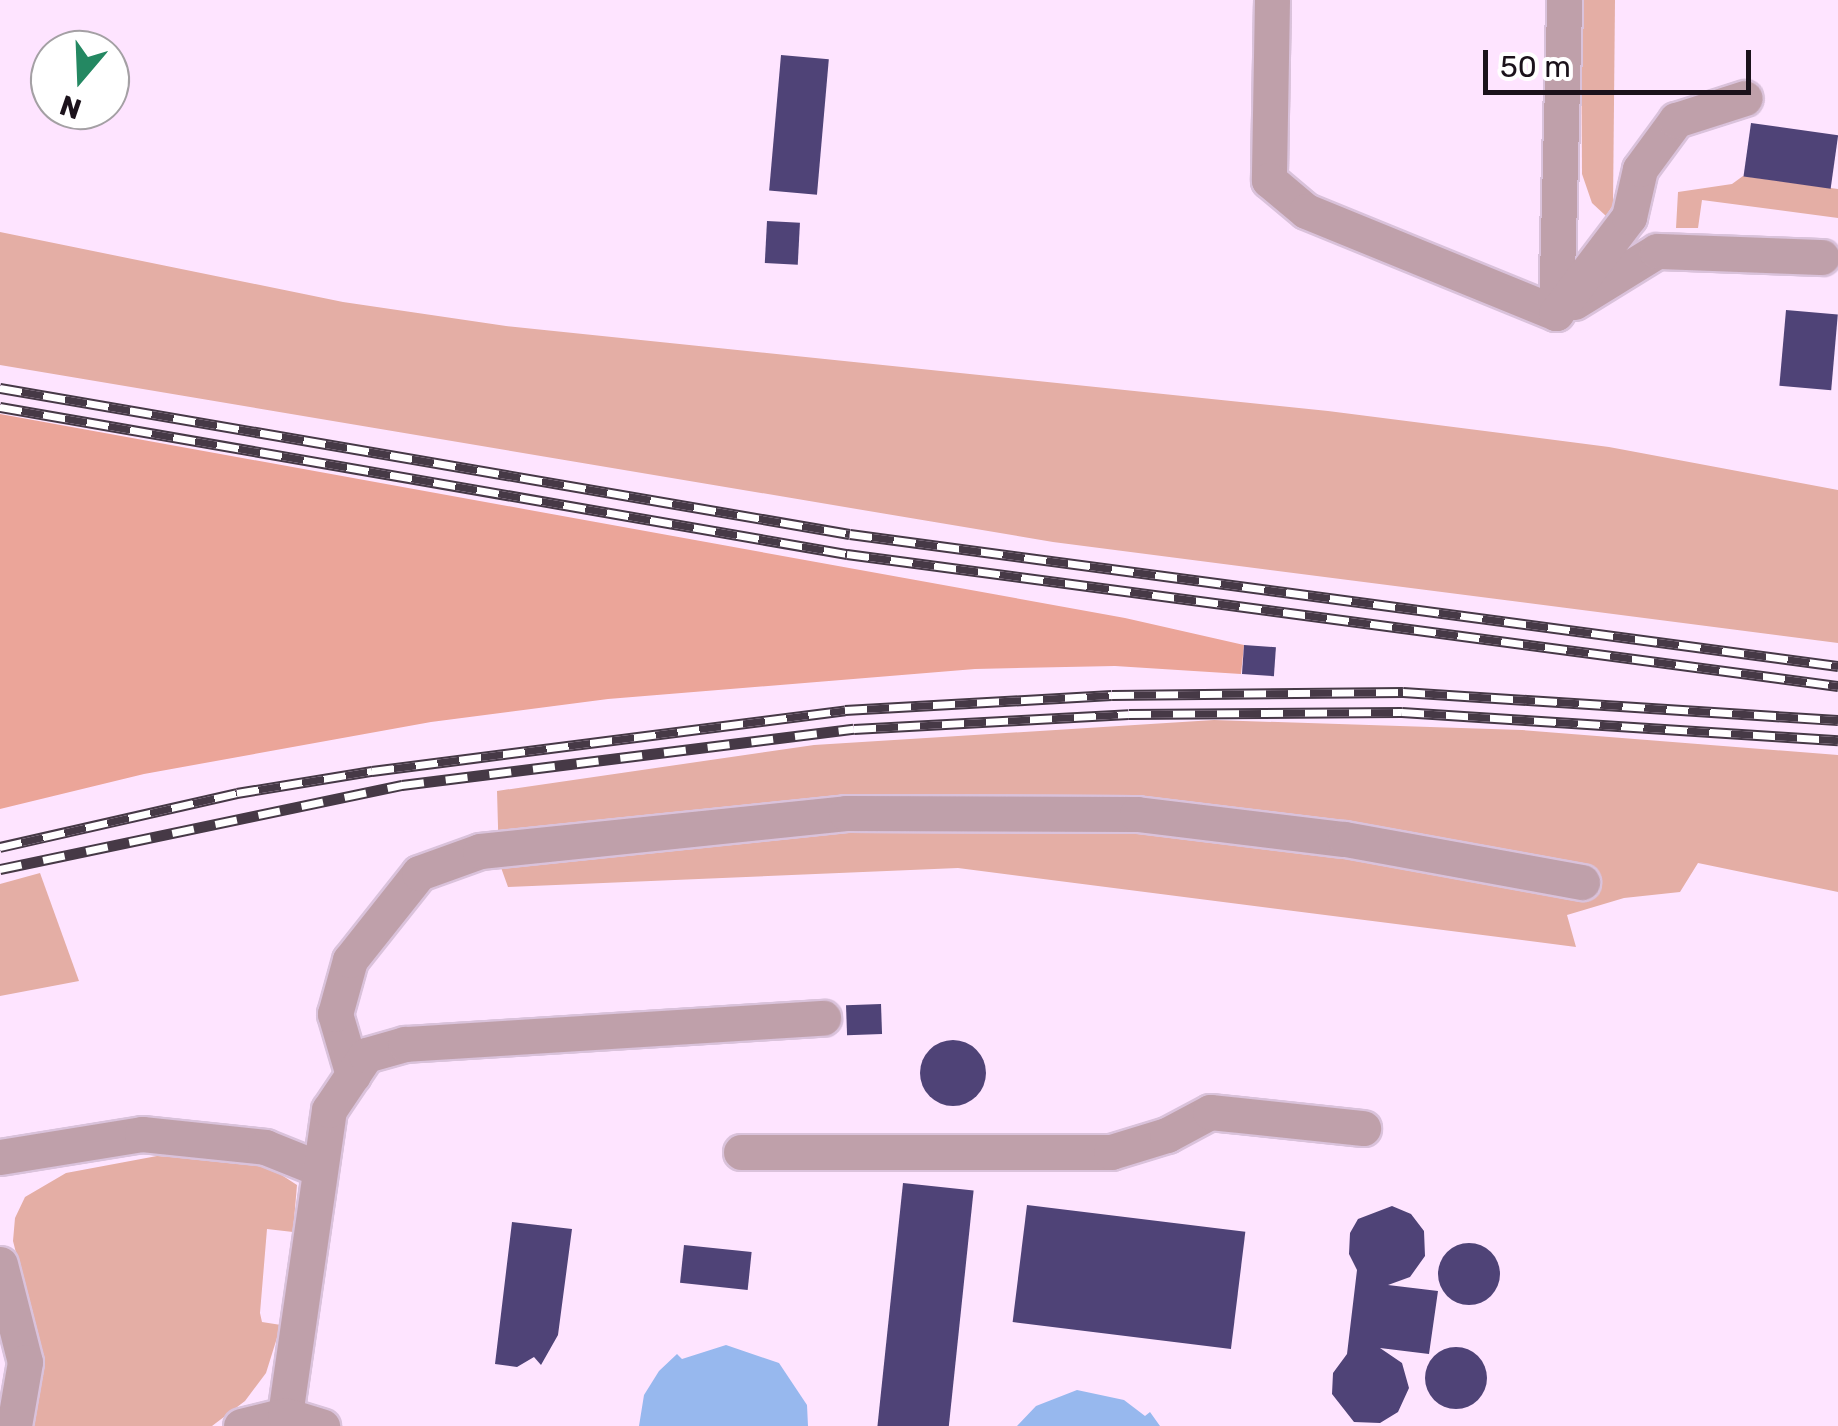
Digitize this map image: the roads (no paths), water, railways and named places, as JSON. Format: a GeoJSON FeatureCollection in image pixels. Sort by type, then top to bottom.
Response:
{"type":"FeatureCollection","features":[{"type":"Feature","properties":{"kind":"street"},"geometry":{"type":"LineString","coordinates":[[1272,0],[1269,180],[1306,211],[1556,313]]}},
{"type":"Feature","properties":{"kind":"street"},"geometry":{"type":"LineString","coordinates":[[1556,313],[1564,0]]}},
{"type":"Feature","properties":{"kind":"street"},"geometry":{"type":"LineString","coordinates":[[1556,313],[1629,216],[1640,168],[1676,120],[1745,98]]}},
{"type":"Feature","properties":{"kind":"street"},"geometry":{"type":"LineString","coordinates":[[1556,313],[1657,252],[1822,257]]}},
{"type":"Feature","properties":{"kind":"street"},"geometry":{"type":"LineString","coordinates":[[352,1076],[335,1014],[350,960],[419,872],[480,852],[846,813],[1137,814],[1345,839],[1582,882]]}},
{"type":"Feature","properties":{"kind":"street"},"geometry":{"type":"LineString","coordinates":[[285,1415],[329,1110],[366,1056],[405,1044],[823,1018]]}},
{"type":"Feature","properties":{"kind":"street"},"geometry":{"type":"LineString","coordinates":[[741,1152],[1111,1152],[1167,1135],[1210,1112],[1363,1128]]}},
{"type":"Feature","properties":{"kind":"street"},"geometry":{"type":"LineString","coordinates":[[0,1157],[142,1134],[265,1146],[320,1169]]}},
{"type":"Feature","properties":{"kind":"street"},"geometry":{"type":"LineString","coordinates":[[0,1264],[25,1362],[14,1426]]}},
{"type":"Feature","properties":{"kind":"street"},"geometry":{"type":"LineString","coordinates":[[241,1426],[285,1415],[322,1426]]}},
{"type":"Feature","properties":{"kind":"water"},"geometry":{"type":"Polygon","coordinates":[[[726,1345],[779,1363],[807,1405],[808,1426],[639,1426],[644,1395],[659,1371],[677,1354],[682,1359],[726,1345]]]}},
{"type":"Feature","properties":{"kind":"water"},"geometry":{"type":"Polygon","coordinates":[[[1077,1390],[1124,1400],[1145,1416],[1150,1412],[1160,1426],[1017,1426],[1036,1406],[1077,1390]]]}},
{"type":"Feature","properties":{"kind":"railway"},"geometry":{"type":"LineString","coordinates":[[0,388],[850,534],[1838,666]]}},
{"type":"Feature","properties":{"kind":"railway"},"geometry":{"type":"LineString","coordinates":[[0,407],[847,554],[1838,686]]}},
{"type":"Feature","properties":{"kind":"railway"},"geometry":{"type":"LineString","coordinates":[[0,847],[237,793],[372,771],[845,710],[1112,695],[1403,692],[1838,720]]}},
{"type":"Feature","properties":{"kind":"railway"},"geometry":{"type":"LineString","coordinates":[[0,869],[402,785],[854,729],[1129,714],[1402,712],[1838,740]]}}]}
